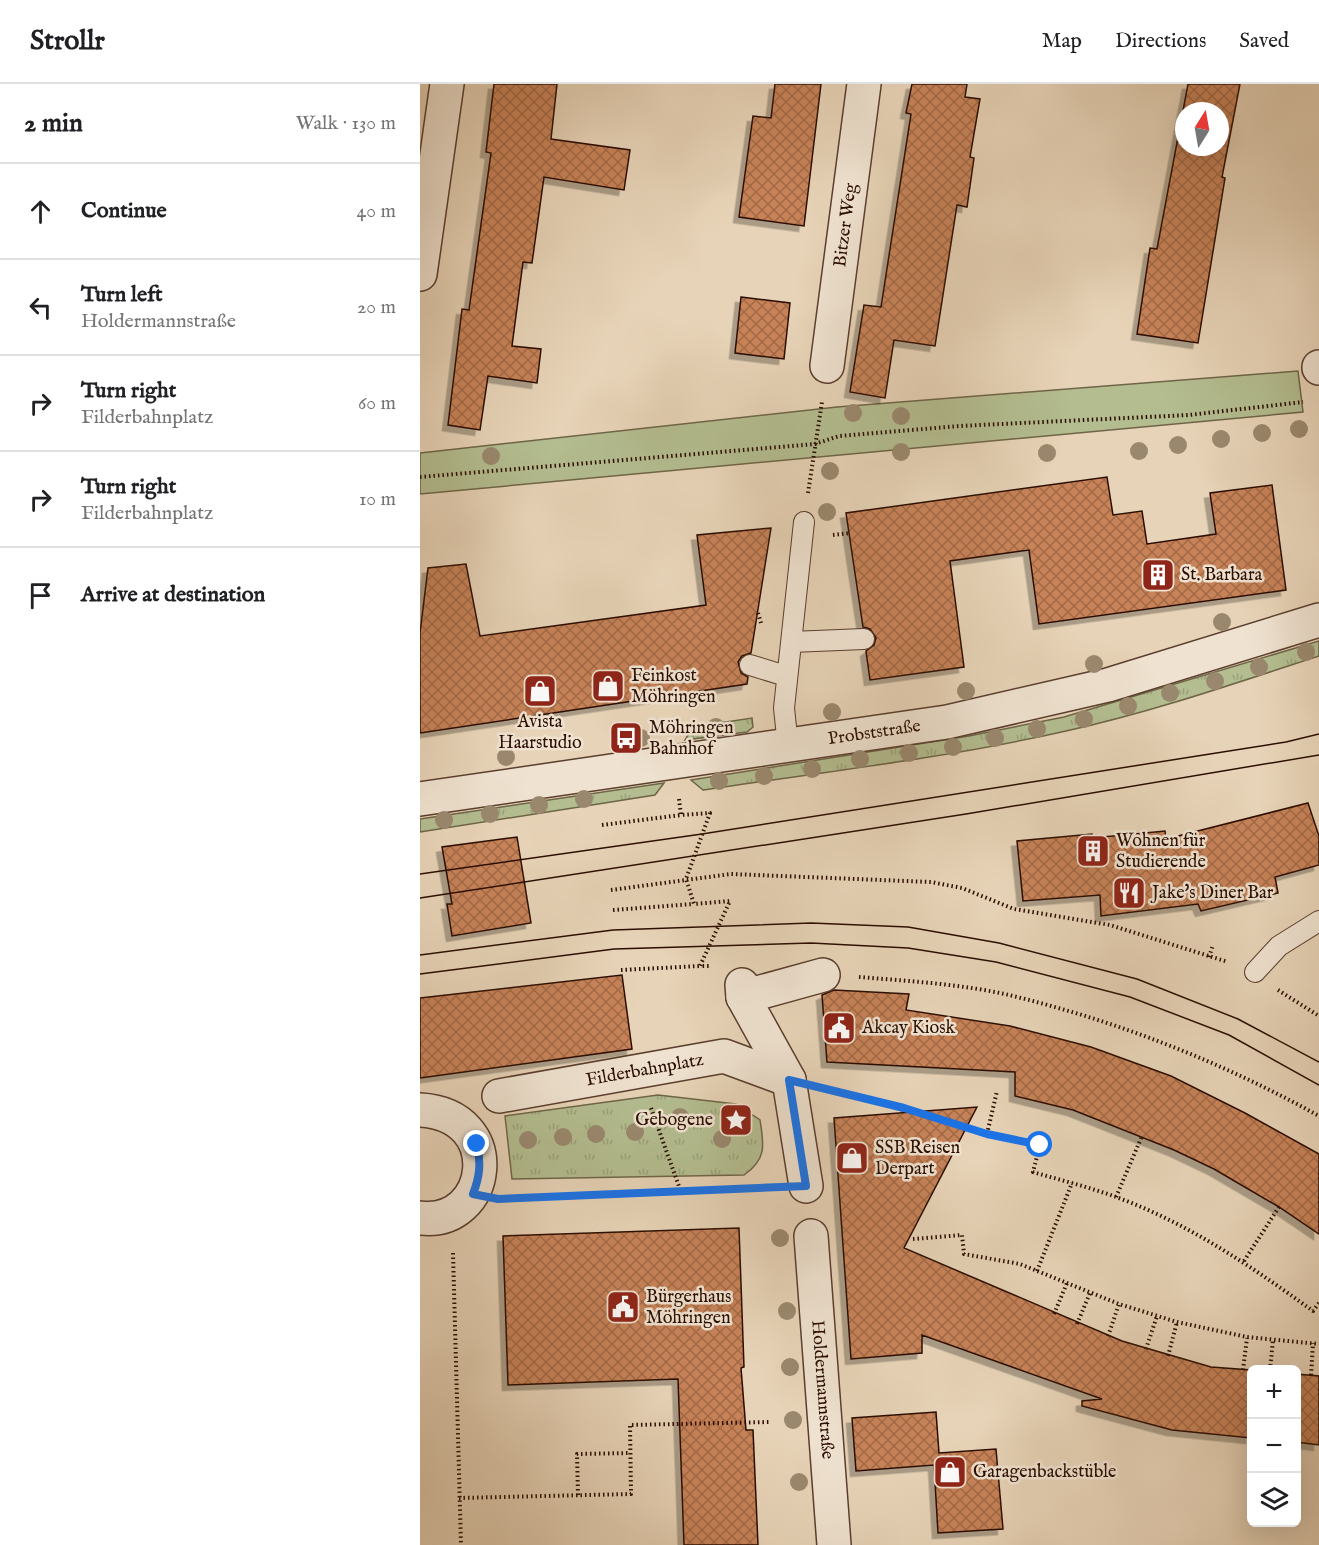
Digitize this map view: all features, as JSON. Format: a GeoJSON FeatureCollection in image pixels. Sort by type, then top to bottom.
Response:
{"type":"FeatureCollection","features":[{"type":"Feature","properties":{"kind":"street"},"geometry":{"type":"LineString","coordinates":[[420,274],[447,84]]}},
{"type":"Feature","properties":{"kind":"street","name":"Bitzer Weg"},"geometry":{"type":"LineString","coordinates":[[827,366],[864,84]]}},
{"type":"Feature","properties":{"kind":"street","name":"Probststraße"},"geometry":{"type":"LineString","coordinates":[[420,799],[672,764],[947,722],[1108,685],[1319,620]]}},
{"type":"Feature","properties":{"kind":"street"},"geometry":{"type":"LineString","coordinates":[[806,1186],[789,1080],[743,991],[823,975]]}},
{"type":"Feature","properties":{"kind":"street"},"geometry":{"type":"LineString","coordinates":[[724,1056],[760,1027]]}},
{"type":"Feature","properties":{"kind":"street","name":"Filderbahnplatz"},"geometry":{"type":"LineString","coordinates":[[499,1096],[724,1056],[789,1080]]}},
{"type":"Feature","properties":{"kind":"street"},"geometry":{"type":"LineString","coordinates":[[420,1110],[437,1111],[455,1118],[468,1129],[477,1144],[480,1160],[479,1177],[473,1194],[462,1206],[447,1215],[420,1218]]}},
{"type":"Feature","properties":{"kind":"street","name":"Holdermannstraße"},"geometry":{"type":"LineString","coordinates":[[811,1236],[834,1545]]}},
{"type":"Feature","properties":{"kind":"lane"},"geometry":{"type":"LineString","coordinates":[[788,746],[784,708],[786,676],[804,522]]}},
{"type":"Feature","properties":{"kind":"lane"},"geometry":{"type":"LineString","coordinates":[[790,642],[864,639]]}},
{"type":"Feature","properties":{"kind":"lane"},"geometry":{"type":"LineString","coordinates":[[750,665],[786,676]]}},
{"type":"Feature","properties":{"kind":"lane"},"geometry":{"type":"LineString","coordinates":[[1255,972],[1279,946],[1319,921]]}},
{"type":"Feature","properties":{"kind":"path"},"geometry":{"type":"LineString","coordinates":[[420,477],[815,444],[839,436],[871,433],[959,426],[1189,415],[1307,401]]}},
{"type":"Feature","properties":{"kind":"path"},"geometry":{"type":"LineString","coordinates":[[804,522],[815,444]]}},
{"type":"Feature","properties":{"kind":"path"},"geometry":{"type":"LineString","coordinates":[[672,764],[681,815]]}},
{"type":"Feature","properties":{"kind":"path"},"geometry":{"type":"LineString","coordinates":[[602,825],[710,813],[686,879],[694,904]]}},
{"type":"Feature","properties":{"kind":"path"},"geometry":{"type":"LineString","coordinates":[[611,890],[731,874],[931,882],[962,888],[1014,909],[1110,925],[1255,972],[1293,1001],[1319,1016]]}},
{"type":"Feature","properties":{"kind":"path"},"geometry":{"type":"LineString","coordinates":[[613,910],[730,901],[700,966]]}},
{"type":"Feature","properties":{"kind":"path"},"geometry":{"type":"LineString","coordinates":[[1209,957],[1213,945]]}},
{"type":"Feature","properties":{"kind":"path"},"geometry":{"type":"LineString","coordinates":[[621,970],[741,965],[743,991]]}},
{"type":"Feature","properties":{"kind":"path"},"geometry":{"type":"LineString","coordinates":[[823,975],[896,980],[1007,995],[1125,1028],[1261,1083],[1319,1116]]}},
{"type":"Feature","properties":{"kind":"path"},"geometry":{"type":"LineString","coordinates":[[641,1069],[681,1192]]}},
{"type":"Feature","properties":{"kind":"path"},"geometry":{"type":"LineString","coordinates":[[789,1080],[904,1108],[987,1134],[1040,1145],[1033,1172],[1116,1197],[1171,1222],[1244,1261],[1313,1311],[1319,1303]]}},
{"type":"Feature","properties":{"kind":"path"},"geometry":{"type":"LineString","coordinates":[[987,1134],[997,1091]]}},
{"type":"Feature","properties":{"kind":"path"},"geometry":{"type":"LineString","coordinates":[[1116,1197],[1142,1136]]}},
{"type":"Feature","properties":{"kind":"path"},"geometry":{"type":"LineString","coordinates":[[1037,1271],[1072,1183]]}},
{"type":"Feature","properties":{"kind":"path"},"geometry":{"type":"LineString","coordinates":[[473,1194],[498,1199],[806,1186]]}},
{"type":"Feature","properties":{"kind":"path"},"geometry":{"type":"LineString","coordinates":[[1244,1261],[1279,1207]]}},
{"type":"Feature","properties":{"kind":"path"},"geometry":{"type":"LineString","coordinates":[[913,1239],[962,1235],[964,1254],[1020,1264],[1090,1293],[1157,1316],[1247,1337],[1319,1344]]}},
{"type":"Feature","properties":{"kind":"path"},"geometry":{"type":"LineString","coordinates":[[453,1249],[461,1545]]}},
{"type":"Feature","properties":{"kind":"path"},"geometry":{"type":"LineString","coordinates":[[1053,1314],[1067,1283]]}},
{"type":"Feature","properties":{"kind":"path"},"geometry":{"type":"LineString","coordinates":[[1077,1324],[1090,1293]]}},
{"type":"Feature","properties":{"kind":"path"},"geometry":{"type":"LineString","coordinates":[[1108,1336],[1119,1304]]}},
{"type":"Feature","properties":{"kind":"path"},"geometry":{"type":"LineString","coordinates":[[1146,1349],[1157,1316]]}},
{"type":"Feature","properties":{"kind":"path"},"geometry":{"type":"LineString","coordinates":[[1168,1356],[1177,1322]]}},
{"type":"Feature","properties":{"kind":"path"},"geometry":{"type":"LineString","coordinates":[[1243,1370],[1247,1337]]}},
{"type":"Feature","properties":{"kind":"path"},"geometry":{"type":"LineString","coordinates":[[1270,1365],[1273,1340]]}},
{"type":"Feature","properties":{"kind":"path"},"geometry":{"type":"LineString","coordinates":[[1311,1375],[1313,1343]]}},
{"type":"Feature","properties":{"kind":"path"},"geometry":{"type":"LineString","coordinates":[[459,1498],[631,1494],[630,1425],[769,1422]]}},
{"type":"Feature","properties":{"kind":"path"},"geometry":{"type":"LineString","coordinates":[[578,1495],[577,1454],[630,1453]]}},
{"type":"Feature","properties":{"kind":"green space"},"geometry":{"type":"Polygon","coordinates":[[[1298,371],[1303,412],[420,494],[420,453],[837,407],[1298,371]]]}},
{"type":"Feature","properties":{"kind":"green space"},"geometry":{"type":"Polygon","coordinates":[[[1319,641],[1319,656],[1162,706],[1021,741],[931,757],[703,790],[691,780],[969,736],[1064,717],[1319,641]]]}},
{"type":"Feature","properties":{"kind":"green space"},"geometry":{"type":"Polygon","coordinates":[[[752,718],[753,727],[747,732],[685,740],[693,727],[752,718]]]}},
{"type":"Feature","properties":{"kind":"green space"},"geometry":{"type":"Polygon","coordinates":[[[664,783],[655,795],[420,832],[420,819],[664,783]]]}},
{"type":"Feature","properties":{"kind":"green space"},"geometry":{"type":"Polygon","coordinates":[[[658,1095],[736,1104],[760,1120],[763,1144],[757,1163],[744,1175],[512,1179],[505,1116],[658,1095]]]}},
{"type":"Feature","properties":{"kind":"building"},"geometry":{"type":"Polygon","coordinates":[[[494,84],[557,84],[551,139],[630,150],[624,190],[544,177],[532,263],[523,262],[512,346],[541,349],[537,383],[488,376],[480,430],[448,425],[462,309],[469,310],[491,153],[486,152],[494,84]]]}},
{"type":"Feature","properties":{"kind":"building"},"geometry":{"type":"Polygon","coordinates":[[[775,84],[821,84],[804,226],[739,217],[753,116],[771,118],[775,84]]]}},
{"type":"Feature","properties":{"kind":"building"},"geometry":{"type":"Polygon","coordinates":[[[912,84],[967,84],[965,97],[980,99],[970,157],[974,158],[967,207],[957,205],[935,346],[894,340],[885,398],[850,392],[864,305],[881,307],[911,114],[906,113],[912,84]]]}},
{"type":"Feature","properties":{"kind":"building"},"geometry":{"type":"Polygon","coordinates":[[[1188,84],[1240,84],[1229,141],[1229,102],[1185,102],[1188,84]]]}},
{"type":"Feature","properties":{"kind":"building"},"geometry":{"type":"Polygon","coordinates":[[[1175,153],[1175,156],[1226,156],[1222,177],[1225,178],[1198,343],[1137,334],[1150,248],[1157,249],[1175,153]]]}},
{"type":"Feature","properties":{"kind":"building"},"geometry":{"type":"Polygon","coordinates":[[[741,297],[790,303],[784,359],[735,353],[741,297]]]}},
{"type":"Feature","properties":{"kind":"building","name":"St. Barbara"},"geometry":{"type":"Polygon","coordinates":[[[1107,477],[1113,515],[1142,511],[1147,544],[1216,534],[1210,493],[1272,485],[1286,590],[1039,624],[1029,550],[950,561],[964,667],[870,680],[866,651],[874,645],[876,638],[870,629],[863,627],[846,513],[1107,477]]]}},
{"type":"Feature","properties":{"kind":"building"},"geometry":{"type":"Polygon","coordinates":[[[771,528],[751,653],[742,656],[738,662],[741,673],[748,677],[747,684],[420,733],[420,633],[428,568],[466,564],[480,636],[706,605],[697,535],[771,528]]]}},
{"type":"Feature","properties":{"kind":"building","name":"Wohnen für Studierende"},"geometry":{"type":"Polygon","coordinates":[[[1308,803],[1319,836],[1319,865],[1275,877],[1278,893],[1201,911],[1198,904],[1101,916],[1100,895],[1023,901],[1017,841],[1092,834],[1092,838],[1165,831],[1166,839],[1308,803]]]}},
{"type":"Feature","properties":{"kind":"building"},"geometry":{"type":"Polygon","coordinates":[[[517,837],[531,923],[452,936],[447,904],[452,904],[442,847],[517,837]]]}},
{"type":"Feature","properties":{"kind":"building"},"geometry":{"type":"Polygon","coordinates":[[[622,975],[632,1049],[420,1078],[420,998],[622,975]]]}},
{"type":"Feature","properties":{"kind":"building"},"geometry":{"type":"Polygon","coordinates":[[[834,990],[909,994],[906,1010],[1010,1026],[1091,1047],[1171,1076],[1245,1113],[1319,1154],[1319,1234],[1279,1207],[1214,1169],[1174,1150],[1073,1110],[1015,1096],[1015,1072],[827,1062],[822,995],[834,990]]]}},
{"type":"Feature","properties":{"kind":"building"},"geometry":{"type":"Polygon","coordinates":[[[977,1107],[904,1248],[1122,1341],[1211,1367],[1247,1370],[1247,1438],[1172,1430],[1082,1406],[1082,1401],[1102,1399],[922,1335],[922,1353],[851,1359],[834,1118],[977,1107]]]}},
{"type":"Feature","properties":{"kind":"building","name":"Bürgerhaus Möhringen"},"geometry":{"type":"Polygon","coordinates":[[[739,1228],[744,1367],[741,1368],[746,1430],[753,1430],[758,1545],[684,1545],[678,1379],[508,1385],[503,1236],[739,1228]]]}},
{"type":"Feature","properties":{"kind":"building"},"geometry":{"type":"Polygon","coordinates":[[[1301,1374],[1319,1376],[1319,1445],[1301,1443],[1301,1374]]]}},
{"type":"Feature","properties":{"kind":"building"},"geometry":{"type":"Polygon","coordinates":[[[936,1412],[939,1453],[996,1449],[1003,1529],[938,1533],[934,1465],[856,1471],[852,1418],[936,1412]]]}},
{"type":"Feature","properties":{"kind":"tram line"},"geometry":{"type":"LineString","coordinates":[[420,874],[702,834],[1286,742],[1319,734]]}},
{"type":"Feature","properties":{"kind":"tram line"},"geometry":{"type":"LineString","coordinates":[[420,898],[966,814],[1319,755]]}},
{"type":"Feature","properties":{"kind":"tram line"},"geometry":{"type":"LineString","coordinates":[[420,955],[613,930],[811,923],[908,927],[999,943],[1137,979],[1238,1019],[1319,1062]]}},
{"type":"Feature","properties":{"kind":"tram line"},"geometry":{"type":"LineString","coordinates":[[420,974],[614,949],[811,943],[908,948],[996,962],[1130,997],[1229,1035],[1319,1085]]}},
{"type":"Feature","properties":{"kind":"place","name":"St. Barbara"},"geometry":{"type":"Point","coordinates":[1158,575]}},
{"type":"Feature","properties":{"kind":"place","name":"Feinkost Möhringen"},"geometry":{"type":"Point","coordinates":[608,686]}},
{"type":"Feature","properties":{"kind":"place","name":"Avista Haarstudio"},"geometry":{"type":"Point","coordinates":[540,691]}},
{"type":"Feature","properties":{"kind":"place","name":"Möhringen Bahnhof"},"geometry":{"type":"Point","coordinates":[626,738]}},
{"type":"Feature","properties":{"kind":"place","name":"Wohnen für Studierende"},"geometry":{"type":"Point","coordinates":[1093,851]}},
{"type":"Feature","properties":{"kind":"place","name":"Jake's Diner Bar"},"geometry":{"type":"Point","coordinates":[1129,893]}},
{"type":"Feature","properties":{"kind":"place","name":"Akcay Kiosk"},"geometry":{"type":"Point","coordinates":[839,1028]}},
{"type":"Feature","properties":{"kind":"place","name":"Gebogene"},"geometry":{"type":"Point","coordinates":[736,1120]}},
{"type":"Feature","properties":{"kind":"place","name":"SSB Reisen Derpart"},"geometry":{"type":"Point","coordinates":[852,1158]}},
{"type":"Feature","properties":{"kind":"place","name":"Bürgerhaus Möhringen"},"geometry":{"type":"Point","coordinates":[623,1307]}},
{"type":"Feature","properties":{"kind":"place","name":"Garagenbackstüble"},"geometry":{"type":"Point","coordinates":[950,1472]}},
{"type":"Feature","properties":{"kind":"route"},"geometry":{"type":"LineString","coordinates":[[477,1144],[480,1160],[479,1177],[473,1194],[498,1199],[806,1186],[789,1080],[904,1108],[987,1134],[1040,1145]]}}]}
